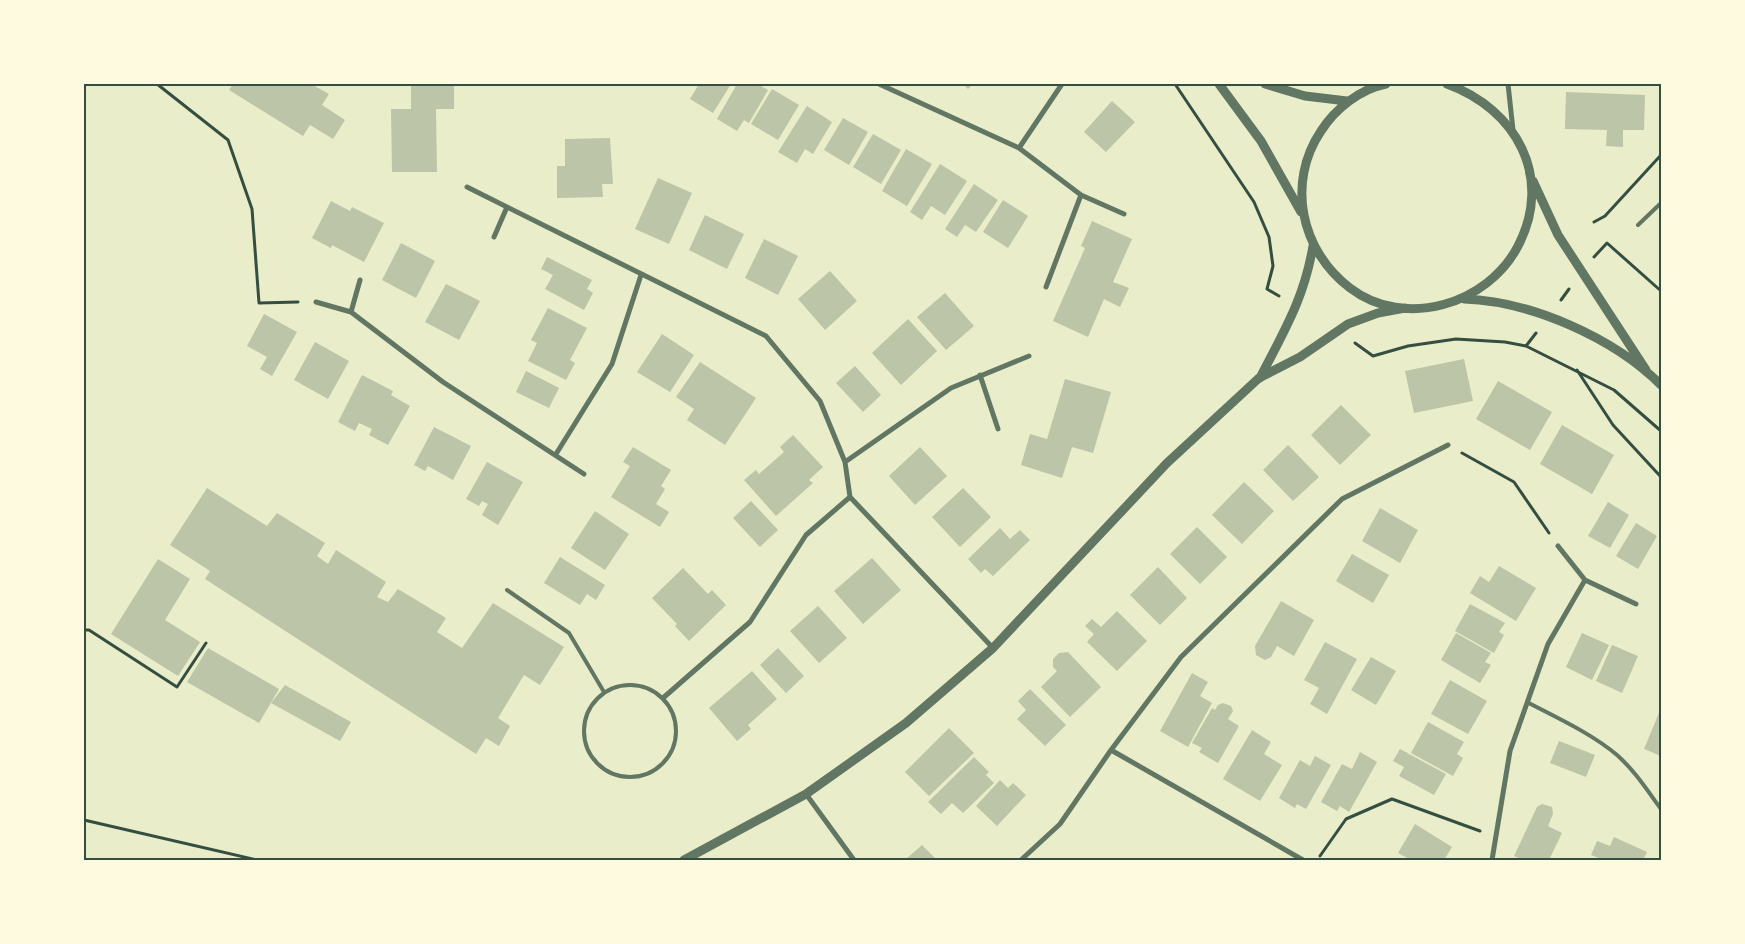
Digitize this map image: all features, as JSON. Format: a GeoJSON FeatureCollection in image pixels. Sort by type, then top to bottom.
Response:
{"type":"FeatureCollection","features":[{"type":"Feature","properties":{"kind":"street"},"geometry":{"type":"LineString","coordinates":[[879,84],[1019,148],[1081,195],[1124,214]]}},
{"type":"Feature","properties":{"kind":"street"},"geometry":{"type":"LineString","coordinates":[[1019,148],[1062,84]]}},
{"type":"Feature","properties":{"kind":"street"},"geometry":{"type":"LineString","coordinates":[[1219,84],[1261,141],[1303,216],[1313,246],[1329,270],[1351,289],[1377,302],[1405,308]]}},
{"type":"Feature","properties":{"kind":"street"},"geometry":{"type":"LineString","coordinates":[[1265,84],[1305,96],[1348,102]]}},
{"type":"Feature","properties":{"kind":"street"},"geometry":{"type":"LineString","coordinates":[[1303,216],[1301,190],[1308,157],[1314,141],[1328,119],[1348,102],[1378,85],[1386,84]]}},
{"type":"Feature","properties":{"kind":"street"},"geometry":{"type":"LineString","coordinates":[[1447,84],[1469,92],[1494,109],[1513,132],[1524,152],[1530,174],[1558,235],[1646,370]]}},
{"type":"Feature","properties":{"kind":"street"},"geometry":{"type":"LineString","coordinates":[[1508,84],[1513,132]]}},
{"type":"Feature","properties":{"kind":"street"},"geometry":{"type":"LineString","coordinates":[[684,860],[806,794],[906,722],[993,648],[1167,463],[1260,378],[1300,356],[1348,324],[1378,313],[1405,308],[1435,307],[1464,299],[1490,283],[1510,261],[1524,234],[1531,204],[1530,174]]}},
{"type":"Feature","properties":{"kind":"street"},"geometry":{"type":"LineString","coordinates":[[467,187],[766,336],[820,401],[845,462],[850,497],[993,648]]}},
{"type":"Feature","properties":{"kind":"street"},"geometry":{"type":"LineString","coordinates":[[1046,287],[1081,195]]}},
{"type":"Feature","properties":{"kind":"street"},"geometry":{"type":"LineString","coordinates":[[494,237],[507,207]]}},
{"type":"Feature","properties":{"kind":"street"},"geometry":{"type":"LineString","coordinates":[[1260,378],[1288,327],[1302,296],[1313,246]]}},
{"type":"Feature","properties":{"kind":"street"},"geometry":{"type":"LineString","coordinates":[[556,454],[612,364],[641,275]]}},
{"type":"Feature","properties":{"kind":"street"},"geometry":{"type":"LineString","coordinates":[[351,312],[360,280]]}},
{"type":"Feature","properties":{"kind":"street"},"geometry":{"type":"LineString","coordinates":[[1464,299],[1504,304],[1548,317],[1610,345],[1646,370],[1661,385]]}},
{"type":"Feature","properties":{"kind":"street"},"geometry":{"type":"LineString","coordinates":[[316,302],[351,312],[443,382],[584,474]]}},
{"type":"Feature","properties":{"kind":"street"},"geometry":{"type":"LineString","coordinates":[[845,462],[951,388],[1029,356]]}},
{"type":"Feature","properties":{"kind":"street"},"geometry":{"type":"LineString","coordinates":[[980,375],[998,429]]}},
{"type":"Feature","properties":{"kind":"street"},"geometry":{"type":"LineString","coordinates":[[1021,860],[1060,824],[1111,750],[1182,657],[1342,499],[1448,445]]}},
{"type":"Feature","properties":{"kind":"street"},"geometry":{"type":"LineString","coordinates":[[664,698],[750,622],[806,535],[850,497]]}},
{"type":"Feature","properties":{"kind":"street"},"geometry":{"type":"LineString","coordinates":[[1558,546],[1585,580],[1636,604]]}},
{"type":"Feature","properties":{"kind":"street"},"geometry":{"type":"LineString","coordinates":[[1492,860],[1510,751],[1548,644],[1585,580]]}},
{"type":"Feature","properties":{"kind":"street"},"geometry":{"type":"LineString","coordinates":[[1111,750],[1303,860]]}},
{"type":"Feature","properties":{"kind":"street"},"geometry":{"type":"LineString","coordinates":[[806,794],[854,860]]}},
{"type":"Feature","properties":{"kind":"lane"},"geometry":{"type":"LineString","coordinates":[[1638,226],[1661,203]]}},
{"type":"Feature","properties":{"kind":"lane"},"geometry":{"type":"LineString","coordinates":[[507,590],[569,633],[604,692]]}},
{"type":"Feature","properties":{"kind":"lane"},"geometry":{"type":"LineString","coordinates":[[635,684],[650,689],[664,698],[672,710],[677,725],[676,740],[671,754],[661,766],[648,774],[633,777],[618,776],[604,769],[593,759],[586,746],[584,731],[586,716],[593,702],[604,692],[619,685],[635,684]]}},
{"type":"Feature","properties":{"kind":"lane"},"geometry":{"type":"LineString","coordinates":[[1527,702],[1592,738],[1617,755],[1643,782],[1661,809]]}},
{"type":"Feature","properties":{"kind":"path"},"geometry":{"type":"LineString","coordinates":[[157,84],[161,85],[228,140],[252,209],[259,303],[316,302]]}},
{"type":"Feature","properties":{"kind":"path"},"geometry":{"type":"LineString","coordinates":[[1175,84],[1254,202],[1270,237],[1273,266],[1267,289]]}},
{"type":"Feature","properties":{"kind":"path"},"geometry":{"type":"LineString","coordinates":[[1594,222],[1605,216],[1661,155]]}},
{"type":"Feature","properties":{"kind":"path"},"geometry":{"type":"LineString","coordinates":[[1592,258],[1606,242],[1661,291]]}},
{"type":"Feature","properties":{"kind":"path"},"geometry":{"type":"LineString","coordinates":[[1373,356],[1431,342],[1478,340],[1526,346],[1576,369],[1614,390],[1661,431]]}},
{"type":"Feature","properties":{"kind":"path"},"geometry":{"type":"LineString","coordinates":[[1576,369],[1613,425],[1661,477]]}},
{"type":"Feature","properties":{"kind":"path"},"geometry":{"type":"LineString","coordinates":[[1448,445],[1514,482],[1558,546]]}},
{"type":"Feature","properties":{"kind":"path"},"geometry":{"type":"LineString","coordinates":[[84,630],[89,630],[177,687],[206,643]]}},
{"type":"Feature","properties":{"kind":"path"},"geometry":{"type":"LineString","coordinates":[[1316,860],[1346,819],[1392,799],[1449,818],[1495,838]]}},
{"type":"Feature","properties":{"kind":"path"},"geometry":{"type":"LineString","coordinates":[[84,820],[257,860]]}},
{"type":"Feature","properties":{"kind":"building"},"geometry":{"type":"Polygon","coordinates":[[[233,84],[311,84],[329,94],[322,105],[345,120],[333,139],[310,125],[303,136],[229,90],[233,84]]]}},
{"type":"Feature","properties":{"kind":"building"},"geometry":{"type":"Polygon","coordinates":[[[411,84],[454,84],[454,109],[436,109],[437,172],[392,172],[391,109],[411,109],[411,84]]]}},
{"type":"Feature","properties":{"kind":"building"},"geometry":{"type":"Polygon","coordinates":[[[699,84],[731,84],[713,113],[690,99],[699,84]]]}},
{"type":"Feature","properties":{"kind":"building"},"geometry":{"type":"Polygon","coordinates":[[[737,84],[758,84],[768,90],[749,123],[744,120],[737,131],[717,119],[737,84]]]}},
{"type":"Feature","properties":{"kind":"building"},"geometry":{"type":"Polygon","coordinates":[[[963,84],[973,84],[968,89],[963,84]]]}},
{"type":"Feature","properties":{"kind":"building"},"geometry":{"type":"Polygon","coordinates":[[[772,89],[799,105],[778,140],[751,124],[772,89]]]}},
{"type":"Feature","properties":{"kind":"building"},"geometry":{"type":"Polygon","coordinates":[[[1566,92],[1645,95],[1644,130],[1623,130],[1623,147],[1606,146],[1607,130],[1565,129],[1566,92]]]}},
{"type":"Feature","properties":{"kind":"building"},"geometry":{"type":"Polygon","coordinates":[[[1112,101],[1135,122],[1106,152],[1084,132],[1112,101]]]}},
{"type":"Feature","properties":{"kind":"building"},"geometry":{"type":"Polygon","coordinates":[[[807,106],[832,122],[813,154],[805,149],[797,163],[778,152],[807,106]]]}},
{"type":"Feature","properties":{"kind":"building"},"geometry":{"type":"Polygon","coordinates":[[[843,118],[868,132],[849,165],[824,150],[843,118]]]}},
{"type":"Feature","properties":{"kind":"building"},"geometry":{"type":"Polygon","coordinates":[[[873,134],[901,150],[881,184],[853,167],[873,134]]]}},
{"type":"Feature","properties":{"kind":"building"},"geometry":{"type":"Polygon","coordinates":[[[610,138],[613,184],[602,184],[603,197],[557,198],[557,166],[565,166],[565,139],[610,138]]]}},
{"type":"Feature","properties":{"kind":"building"},"geometry":{"type":"Polygon","coordinates":[[[906,149],[932,164],[907,206],[882,191],[906,149]]]}},
{"type":"Feature","properties":{"kind":"building"},"geometry":{"type":"Polygon","coordinates":[[[940,164],[967,181],[945,215],[931,206],[922,220],[910,212],[940,164]]]}},
{"type":"Feature","properties":{"kind":"building"},"geometry":{"type":"Polygon","coordinates":[[[658,178],[692,193],[669,244],[635,229],[658,178]]]}},
{"type":"Feature","properties":{"kind":"building"},"geometry":{"type":"Polygon","coordinates":[[[974,184],[998,200],[976,232],[965,225],[957,237],[945,229],[974,184]]]}},
{"type":"Feature","properties":{"kind":"building"},"geometry":{"type":"Polygon","coordinates":[[[1003,200],[1028,216],[1008,248],[983,232],[1003,200]]]}},
{"type":"Feature","properties":{"kind":"building"},"geometry":{"type":"Polygon","coordinates":[[[331,201],[350,211],[352,207],[384,223],[364,262],[332,245],[331,248],[312,238],[331,201]]]}},
{"type":"Feature","properties":{"kind":"building"},"geometry":{"type":"Polygon","coordinates":[[[705,215],[744,234],[727,269],[689,250],[705,215]]]}},
{"type":"Feature","properties":{"kind":"building"},"geometry":{"type":"Polygon","coordinates":[[[1092,221],[1132,239],[1113,282],[1129,288],[1120,307],[1104,299],[1088,337],[1053,321],[1085,248],[1081,246],[1092,221]]]}},
{"type":"Feature","properties":{"kind":"building"},"geometry":{"type":"Polygon","coordinates":[[[764,239],[798,256],[778,295],[745,278],[764,239]]]}},
{"type":"Feature","properties":{"kind":"building"},"geometry":{"type":"Polygon","coordinates":[[[401,243],[435,261],[416,298],[382,280],[401,243]]]}},
{"type":"Feature","properties":{"kind":"building"},"geometry":{"type":"Polygon","coordinates":[[[547,257],[592,280],[587,289],[593,293],[584,310],[545,289],[553,275],[541,269],[547,257]]]}},
{"type":"Feature","properties":{"kind":"building"},"geometry":{"type":"Polygon","coordinates":[[[830,271],[857,301],[825,330],[798,299],[830,271]]]}},
{"type":"Feature","properties":{"kind":"building"},"geometry":{"type":"Polygon","coordinates":[[[446,284],[480,301],[459,340],[425,322],[446,284]]]}},
{"type":"Feature","properties":{"kind":"building"},"geometry":{"type":"Polygon","coordinates":[[[945,293],[974,326],[946,350],[917,317],[945,293]]]}},
{"type":"Feature","properties":{"kind":"building"},"geometry":{"type":"Polygon","coordinates":[[[548,308],[587,328],[570,360],[575,363],[566,380],[528,361],[537,343],[531,340],[548,308]]]}},
{"type":"Feature","properties":{"kind":"building"},"geometry":{"type":"Polygon","coordinates":[[[264,314],[297,332],[272,376],[260,369],[267,357],[247,346],[264,314]]]}},
{"type":"Feature","properties":{"kind":"building"},"geometry":{"type":"Polygon","coordinates":[[[908,319],[937,351],[901,385],[872,353],[908,319]]]}},
{"type":"Feature","properties":{"kind":"building"},"geometry":{"type":"Polygon","coordinates":[[[662,334],[694,355],[670,392],[637,372],[662,334]]]}},
{"type":"Feature","properties":{"kind":"building"},"geometry":{"type":"Polygon","coordinates":[[[315,342],[349,361],[328,399],[294,380],[315,342]]]}},
{"type":"Feature","properties":{"kind":"building"},"geometry":{"type":"Polygon","coordinates":[[[1464,359],[1473,401],[1414,413],[1405,371],[1464,359]]]}},
{"type":"Feature","properties":{"kind":"building"},"geometry":{"type":"Polygon","coordinates":[[[700,362],[756,398],[725,445],[687,420],[694,409],[676,397],[700,362]]]}},
{"type":"Feature","properties":{"kind":"building"},"geometry":{"type":"Polygon","coordinates":[[[855,366],[881,395],[863,412],[836,383],[855,366]]]}},
{"type":"Feature","properties":{"kind":"building"},"geometry":{"type":"Polygon","coordinates":[[[526,371],[559,388],[549,408],[516,392],[526,371]]]}},
{"type":"Feature","properties":{"kind":"building"},"geometry":{"type":"Polygon","coordinates":[[[362,375],[393,391],[391,395],[410,406],[388,445],[369,435],[372,429],[359,423],[355,431],[338,422],[362,375]]]}},
{"type":"Feature","properties":{"kind":"building"},"geometry":{"type":"Polygon","coordinates":[[[1065,379],[1111,392],[1093,453],[1072,447],[1062,478],[1021,465],[1030,434],[1047,439],[1065,379]]]}},
{"type":"Feature","properties":{"kind":"building"},"geometry":{"type":"Polygon","coordinates":[[[1498,381],[1552,412],[1530,450],[1476,419],[1498,381]]]}},
{"type":"Feature","properties":{"kind":"building"},"geometry":{"type":"Polygon","coordinates":[[[1341,405],[1371,435],[1340,465],[1311,435],[1341,405]]]}},
{"type":"Feature","properties":{"kind":"building"},"geometry":{"type":"Polygon","coordinates":[[[1562,425],[1614,455],[1592,494],[1540,464],[1562,425]]]}},
{"type":"Feature","properties":{"kind":"building"},"geometry":{"type":"Polygon","coordinates":[[[434,427],[471,446],[453,480],[428,466],[425,471],[414,465],[434,427]]]}},
{"type":"Feature","properties":{"kind":"building"},"geometry":{"type":"Polygon","coordinates":[[[793,435],[823,467],[809,480],[813,483],[776,516],[744,480],[756,470],[759,474],[784,452],[780,447],[793,435]]]}},
{"type":"Feature","properties":{"kind":"building"},"geometry":{"type":"Polygon","coordinates":[[[1288,445],[1319,477],[1293,501],[1263,470],[1288,445]]]}},
{"type":"Feature","properties":{"kind":"building"},"geometry":{"type":"Polygon","coordinates":[[[633,447],[671,470],[661,486],[665,489],[656,504],[669,512],[660,527],[611,497],[630,466],[623,462],[633,447]]]}},
{"type":"Feature","properties":{"kind":"building"},"geometry":{"type":"Polygon","coordinates":[[[920,447],[947,476],[915,505],[889,476],[920,447]]]}},
{"type":"Feature","properties":{"kind":"building"},"geometry":{"type":"Polygon","coordinates":[[[487,462],[523,482],[498,525],[482,515],[488,504],[482,501],[479,506],[466,499],[487,462]]]}},
{"type":"Feature","properties":{"kind":"building"},"geometry":{"type":"Polygon","coordinates":[[[1244,482],[1274,511],[1242,544],[1212,515],[1244,482]]]}},
{"type":"Feature","properties":{"kind":"building"},"geometry":{"type":"Polygon","coordinates":[[[207,488],[267,526],[277,513],[325,543],[317,556],[328,564],[336,550],[386,582],[377,597],[388,602],[398,589],[446,618],[437,632],[462,648],[493,603],[564,647],[540,685],[524,675],[498,718],[510,726],[499,746],[486,738],[476,754],[205,579],[210,571],[170,545],[207,488]]]}},
{"type":"Feature","properties":{"kind":"building"},"geometry":{"type":"Polygon","coordinates":[[[963,488],[991,517],[960,547],[932,517],[963,488]]]}},
{"type":"Feature","properties":{"kind":"building"},"geometry":{"type":"Polygon","coordinates":[[[751,501],[778,530],[760,547],[733,518],[751,501]]]}},
{"type":"Feature","properties":{"kind":"building"},"geometry":{"type":"Polygon","coordinates":[[[1608,502],[1629,515],[1610,548],[1588,536],[1608,502]]]}},
{"type":"Feature","properties":{"kind":"building"},"geometry":{"type":"Polygon","coordinates":[[[1380,508],[1418,530],[1400,563],[1362,541],[1380,508]]]}},
{"type":"Feature","properties":{"kind":"building"},"geometry":{"type":"Polygon","coordinates":[[[595,511],[629,534],[605,570],[571,548],[595,511]]]}},
{"type":"Feature","properties":{"kind":"building"},"geometry":{"type":"Polygon","coordinates":[[[1636,523],[1657,536],[1638,569],[1616,556],[1636,523]]]}},
{"type":"Feature","properties":{"kind":"building"},"geometry":{"type":"Polygon","coordinates":[[[1197,527],[1227,557],[1200,584],[1170,554],[1197,527]]]}},
{"type":"Feature","properties":{"kind":"building"},"geometry":{"type":"Polygon","coordinates":[[[1000,528],[1010,539],[1020,530],[1030,540],[993,576],[985,569],[981,573],[968,559],[1000,528]]]}},
{"type":"Feature","properties":{"kind":"building"},"geometry":{"type":"Polygon","coordinates":[[[1352,554],[1389,575],[1373,603],[1336,581],[1352,554]]]}},
{"type":"Feature","properties":{"kind":"building"},"geometry":{"type":"Polygon","coordinates":[[[560,557],[605,585],[596,600],[587,594],[580,605],[544,583],[560,557]]]}},
{"type":"Feature","properties":{"kind":"building"},"geometry":{"type":"Polygon","coordinates":[[[872,558],[901,590],[863,624],[834,591],[872,558]]]}},
{"type":"Feature","properties":{"kind":"building"},"geometry":{"type":"Polygon","coordinates":[[[158,559],[190,579],[165,620],[200,642],[178,676],[111,634],[158,559]]]}},
{"type":"Feature","properties":{"kind":"building"},"geometry":{"type":"Polygon","coordinates":[[[1499,566],[1536,588],[1516,621],[1470,593],[1480,576],[1489,582],[1499,566]]]}},
{"type":"Feature","properties":{"kind":"building"},"geometry":{"type":"Polygon","coordinates":[[[1158,567],[1187,598],[1160,625],[1130,595],[1158,567]]]}},
{"type":"Feature","properties":{"kind":"building"},"geometry":{"type":"Polygon","coordinates":[[[683,568],[708,594],[712,590],[726,605],[689,641],[675,626],[677,624],[652,598],[683,568]]]}},
{"type":"Feature","properties":{"kind":"building"},"geometry":{"type":"Polygon","coordinates":[[[1281,601],[1314,620],[1294,656],[1277,646],[1271,657],[1265,660],[1256,655],[1255,646],[1281,601]]]}},
{"type":"Feature","properties":{"kind":"building"},"geometry":{"type":"Polygon","coordinates":[[[1470,604],[1505,623],[1499,632],[1504,635],[1494,653],[1455,631],[1470,604]]]}},
{"type":"Feature","properties":{"kind":"building"},"geometry":{"type":"Polygon","coordinates":[[[818,606],[847,638],[819,663],[790,631],[818,606]]]}},
{"type":"Feature","properties":{"kind":"building"},"geometry":{"type":"Polygon","coordinates":[[[1117,611],[1147,641],[1117,671],[1087,642],[1094,634],[1085,626],[1092,619],[1101,627],[1117,611]]]}},
{"type":"Feature","properties":{"kind":"building"},"geometry":{"type":"Polygon","coordinates":[[[1456,633],[1491,653],[1485,662],[1491,665],[1480,683],[1441,660],[1456,633]]]}},
{"type":"Feature","properties":{"kind":"building"},"geometry":{"type":"Polygon","coordinates":[[[1582,633],[1609,645],[1592,680],[1566,667],[1582,633]]]}},
{"type":"Feature","properties":{"kind":"building"},"geometry":{"type":"Polygon","coordinates":[[[1325,642],[1357,659],[1327,714],[1310,704],[1319,688],[1304,680],[1325,642]]]}},
{"type":"Feature","properties":{"kind":"building"},"geometry":{"type":"Polygon","coordinates":[[[1612,645],[1638,656],[1622,693],[1596,681],[1612,645]]]}},
{"type":"Feature","properties":{"kind":"building"},"geometry":{"type":"Polygon","coordinates":[[[208,648],[279,689],[259,723],[187,682],[208,648]]]}},
{"type":"Feature","properties":{"kind":"building"},"geometry":{"type":"Polygon","coordinates":[[[778,648],[804,676],[786,693],[760,665],[778,648]]]}},
{"type":"Feature","properties":{"kind":"building"},"geometry":{"type":"Polygon","coordinates":[[[1068,652],[1101,687],[1070,717],[1041,687],[1057,671],[1053,667],[1053,659],[1059,653],[1068,652]]]}},
{"type":"Feature","properties":{"kind":"building"},"geometry":{"type":"Polygon","coordinates":[[[1371,657],[1396,671],[1376,705],[1351,690],[1371,657]]]}},
{"type":"Feature","properties":{"kind":"building"},"geometry":{"type":"Polygon","coordinates":[[[752,671],[777,699],[748,725],[751,729],[737,741],[709,708],[752,671]]]}},
{"type":"Feature","properties":{"kind":"building"},"geometry":{"type":"Polygon","coordinates":[[[1192,673],[1208,682],[1200,696],[1212,703],[1188,747],[1160,731],[1192,673]]]}},
{"type":"Feature","properties":{"kind":"building"},"geometry":{"type":"Polygon","coordinates":[[[1450,680],[1487,701],[1468,734],[1431,714],[1450,680]]]}},
{"type":"Feature","properties":{"kind":"building"},"geometry":{"type":"Polygon","coordinates":[[[285,685],[351,722],[340,741],[271,703],[285,685]]]}},
{"type":"Feature","properties":{"kind":"building"},"geometry":{"type":"Polygon","coordinates":[[[1030,689],[1066,725],[1045,746],[1017,719],[1026,710],[1018,701],[1030,689]]]}},
{"type":"Feature","properties":{"kind":"building"},"geometry":{"type":"Polygon","coordinates":[[[1223,703],[1231,706],[1233,711],[1228,719],[1239,726],[1218,763],[1199,752],[1202,748],[1192,743],[1212,708],[1215,710],[1218,705],[1223,703]]]}},
{"type":"Feature","properties":{"kind":"building"},"geometry":{"type":"Polygon","coordinates":[[[1661,708],[1661,756],[1644,749],[1661,708]]]}},
{"type":"Feature","properties":{"kind":"building"},"geometry":{"type":"Polygon","coordinates":[[[1428,722],[1464,742],[1457,754],[1463,758],[1453,776],[1411,753],[1428,722]]]}},
{"type":"Feature","properties":{"kind":"building"},"geometry":{"type":"Polygon","coordinates":[[[949,728],[974,753],[929,796],[905,772],[949,728]]]}},
{"type":"Feature","properties":{"kind":"building"},"geometry":{"type":"Polygon","coordinates":[[[1252,730],[1271,742],[1264,754],[1282,765],[1260,801],[1223,779],[1252,730]]]}},
{"type":"Feature","properties":{"kind":"building"},"geometry":{"type":"Polygon","coordinates":[[[1559,741],[1595,755],[1586,777],[1550,763],[1559,741]]]}},
{"type":"Feature","properties":{"kind":"building"},"geometry":{"type":"Polygon","coordinates":[[[1400,749],[1446,774],[1434,795],[1399,776],[1404,767],[1393,761],[1400,749]]]}},
{"type":"Feature","properties":{"kind":"building"},"geometry":{"type":"Polygon","coordinates":[[[1360,752],[1377,762],[1349,812],[1340,806],[1337,811],[1321,802],[1342,764],[1352,769],[1360,752]]]}},
{"type":"Feature","properties":{"kind":"building"},"geometry":{"type":"Polygon","coordinates":[[[1315,756],[1331,765],[1306,809],[1297,804],[1295,808],[1279,798],[1300,760],[1310,766],[1315,756]]]}},
{"type":"Feature","properties":{"kind":"building"},"geometry":{"type":"Polygon","coordinates":[[[974,757],[989,772],[986,775],[994,783],[963,813],[952,803],[941,814],[928,802],[974,757]]]}},
{"type":"Feature","properties":{"kind":"building"},"geometry":{"type":"Polygon","coordinates":[[[1000,780],[1008,788],[1013,783],[1026,795],[997,826],[976,806],[1000,780]]]}},
{"type":"Feature","properties":{"kind":"building"},"geometry":{"type":"Polygon","coordinates":[[[1542,804],[1552,807],[1553,814],[1548,826],[1562,833],[1549,860],[1523,860],[1514,856],[1537,807],[1542,804]]]}},
{"type":"Feature","properties":{"kind":"building"},"geometry":{"type":"Polygon","coordinates":[[[1415,824],[1452,847],[1444,860],[1411,860],[1398,853],[1415,824]]]}},
{"type":"Feature","properties":{"kind":"building"},"geometry":{"type":"Polygon","coordinates":[[[1614,837],[1647,852],[1643,860],[1603,860],[1591,855],[1597,841],[1610,846],[1614,837]]]}},
{"type":"Feature","properties":{"kind":"building"},"geometry":{"type":"Polygon","coordinates":[[[922,845],[937,860],[905,860],[922,845]]]}}]}
